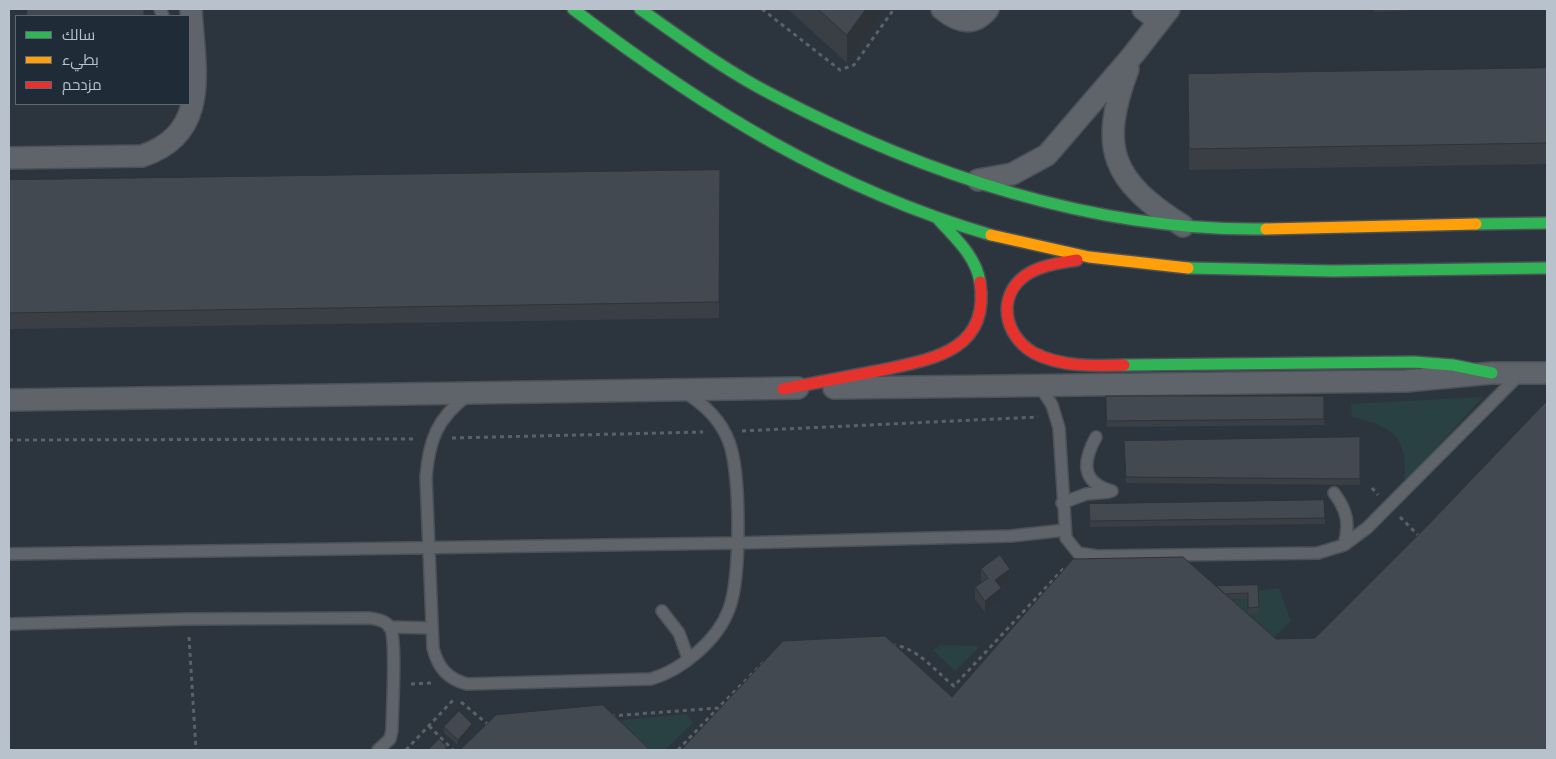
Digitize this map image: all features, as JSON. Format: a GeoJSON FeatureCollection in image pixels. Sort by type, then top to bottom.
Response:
{"type":"FeatureCollection","features":[{"type":"Feature","properties":{"kind":"street"},"geometry":{"type":"LineString","coordinates":[[9,158],[142,156],[158,151],[172,142],[183,130],[191,115],[195,99],[192,77],[192,9]]}},
{"type":"Feature","properties":{"kind":"street"},"geometry":{"type":"LineString","coordinates":[[573,9],[696,99],[743,129],[831,176],[938,219],[1014,241],[1091,257],[1195,268],[1273,271],[1547,268]]}},
{"type":"Feature","properties":{"kind":"street"},"geometry":{"type":"LineString","coordinates":[[640,9],[723,66],[806,113],[875,145],[972,180],[1081,211],[1137,222],[1185,227],[1255,229],[1547,223]]}},
{"type":"Feature","properties":{"kind":"street"},"geometry":{"type":"LineString","coordinates":[[942,9],[954,18],[971,22],[978,19],[988,9]]}},
{"type":"Feature","properties":{"kind":"street"},"geometry":{"type":"LineString","coordinates":[[1157,13],[1133,56],[1116,102],[1112,139],[1117,161],[1123,175],[1147,202],[1185,227]]}},
{"type":"Feature","properties":{"kind":"street"},"geometry":{"type":"LineString","coordinates":[[972,180],[1012,174],[1047,155],[1133,56]]}},
{"type":"Feature","properties":{"kind":"street"},"geometry":{"type":"LineString","coordinates":[[783,389],[926,361],[952,351],[962,342],[971,332],[981,307],[980,280],[969,255],[938,219]]}},
{"type":"Feature","properties":{"kind":"street"},"geometry":{"type":"LineString","coordinates":[[1091,257],[1046,265],[1020,279],[1011,291],[1006,318],[1012,334],[1023,348],[1062,362],[1083,364],[1188,365],[1413,361],[1452,364],[1492,373]]}},
{"type":"Feature","properties":{"kind":"street"},"geometry":{"type":"LineString","coordinates":[[9,400],[679,389],[1406,381],[1492,373],[1547,372]]}},
{"type":"Feature","properties":{"kind":"lane"},"geometry":{"type":"LineString","coordinates":[[1039,385],[1046,394],[1056,416],[1065,530],[1068,544],[1078,553],[1097,556],[1318,553],[1344,545],[1367,528],[1521,373]]}},
{"type":"Feature","properties":{"kind":"lane"},"geometry":{"type":"LineString","coordinates":[[470,393],[455,404],[443,418],[432,439],[426,477],[432,628],[435,658],[440,667],[456,681],[467,684],[639,680],[663,675],[688,658],[711,637],[729,610],[735,580],[737,543],[736,469],[729,441],[717,420],[702,404],[679,389]]}},
{"type":"Feature","properties":{"kind":"lane"},"geometry":{"type":"LineString","coordinates":[[1062,503],[1086,494],[1112,491],[1101,488],[1093,482],[1087,473],[1086,462],[1088,452],[1096,437]]}},
{"type":"Feature","properties":{"kind":"lane"},"geometry":{"type":"LineString","coordinates":[[1334,493],[1346,512],[1348,523],[1344,545]]}},
{"type":"Feature","properties":{"kind":"lane"},"geometry":{"type":"LineString","coordinates":[[9,554],[737,543],[1011,536],[1065,530]]}},
{"type":"Feature","properties":{"kind":"lane"},"geometry":{"type":"LineString","coordinates":[[662,611],[679,633],[688,658]]}},
{"type":"Feature","properties":{"kind":"lane"},"geometry":{"type":"LineString","coordinates":[[9,624],[188,619],[369,618],[383,621],[389,627],[393,642],[392,730],[390,738],[378,750]]}},
{"type":"Feature","properties":{"kind":"lane"},"geometry":{"type":"LineString","coordinates":[[389,627],[432,628]]}},
{"type":"Feature","properties":{"kind":"path"},"geometry":{"type":"LineString","coordinates":[[762,9],[840,70],[854,65],[894,9]]}},
{"type":"Feature","properties":{"kind":"path"},"geometry":{"type":"LineString","coordinates":[[9,440],[432,439]]}},
{"type":"Feature","properties":{"kind":"path"},"geometry":{"type":"LineString","coordinates":[[1413,530],[1425,542]]}},
{"type":"Feature","properties":{"kind":"path"},"geometry":{"type":"LineString","coordinates":[[891,645],[901,646],[910,650],[954,686],[1078,553]]}},
{"type":"Feature","properties":{"kind":"path"},"geometry":{"type":"LineString","coordinates":[[188,619],[196,750]]}},
{"type":"Feature","properties":{"kind":"path"},"geometry":{"type":"LineString","coordinates":[[678,750],[750,674],[772,657]]}},
{"type":"Feature","properties":{"kind":"path"},"geometry":{"type":"LineString","coordinates":[[392,685],[456,681]]}},
{"type":"Feature","properties":{"kind":"path"},"geometry":{"type":"LineString","coordinates":[[406,750],[467,684]]}},
{"type":"Feature","properties":{"kind":"path"},"geometry":{"type":"LineString","coordinates":[[455,697],[491,727]]}},
{"type":"Feature","properties":{"kind":"path"},"geometry":{"type":"LineString","coordinates":[[606,716],[718,708]]}},
{"type":"Feature","properties":{"kind":"path"},"geometry":{"type":"LineString","coordinates":[[484,731],[499,725]]}},
{"type":"Feature","properties":{"kind":"path"},"geometry":{"type":"LineString","coordinates":[[429,726],[453,750]]}},
{"type":"Feature","properties":{"kind":"green space"},"geometry":{"type":"Polygon","coordinates":[[[1483,397],[1404,483],[1404,455],[1401,445],[1395,436],[1378,425],[1352,417],[1351,404],[1483,397]]]}},
{"type":"Feature","properties":{"kind":"green space"},"geometry":{"type":"Polygon","coordinates":[[[1279,588],[1291,621],[1263,648],[1216,600],[1248,599],[1258,591],[1279,588]]]}},
{"type":"Feature","properties":{"kind":"green space"},"geometry":{"type":"Polygon","coordinates":[[[941,645],[980,646],[955,671],[933,650],[941,645]]]}},
{"type":"Feature","properties":{"kind":"green space"},"geometry":{"type":"Polygon","coordinates":[[[687,714],[693,723],[665,750],[635,750],[605,722],[687,714]]]}},
{"type":"Feature","properties":{"kind":"building"},"geometry":{"type":"Polygon","coordinates":[[[27,9],[144,9],[144,15],[27,15],[27,9]]]}},
{"type":"Feature","properties":{"kind":"building"},"geometry":{"type":"Polygon","coordinates":[[[818,9],[866,9],[847,35],[818,9]]]}},
{"type":"Feature","properties":{"kind":"building"},"geometry":{"type":"Polygon","coordinates":[[[1547,68],[1547,143],[1189,149],[1188,74],[1547,68]]]}},
{"type":"Feature","properties":{"kind":"building"},"geometry":{"type":"Polygon","coordinates":[[[720,170],[719,302],[9,313],[9,180],[720,170]]]}},
{"type":"Feature","properties":{"kind":"building"},"geometry":{"type":"Polygon","coordinates":[[[1106,396],[1324,396],[1324,419],[1107,421],[1106,396]]]}},
{"type":"Feature","properties":{"kind":"building"},"geometry":{"type":"Polygon","coordinates":[[[1547,401],[1547,750],[681,750],[783,641],[885,636],[952,697],[1073,559],[1183,557],[1276,639],[1315,638],[1428,525],[1547,401]]]}},
{"type":"Feature","properties":{"kind":"building"},"geometry":{"type":"Polygon","coordinates":[[[1360,437],[1360,479],[1126,477],[1124,441],[1360,437]]]}},
{"type":"Feature","properties":{"kind":"building"},"geometry":{"type":"Polygon","coordinates":[[[1324,500],[1325,518],[1090,521],[1089,504],[1324,500]]]}},
{"type":"Feature","properties":{"kind":"building"},"geometry":{"type":"Polygon","coordinates":[[[1000,555],[1010,569],[995,580],[1001,588],[985,601],[975,587],[988,578],[981,569],[1000,555]]]}},
{"type":"Feature","properties":{"kind":"building"},"geometry":{"type":"Polygon","coordinates":[[[1258,585],[1259,607],[1248,608],[1248,593],[1225,594],[1216,586],[1258,585]]]}},
{"type":"Feature","properties":{"kind":"building"},"geometry":{"type":"Polygon","coordinates":[[[603,705],[650,750],[460,750],[496,715],[603,705]]]}},
{"type":"Feature","properties":{"kind":"building"},"geometry":{"type":"Polygon","coordinates":[[[459,711],[472,724],[458,740],[444,727],[459,711]]]}},
{"type":"Feature","properties":{"kind":"building"},"geometry":{"type":"Polygon","coordinates":[[[439,739],[447,747],[444,750],[428,750],[439,739]]]}},
{"type":"Feature","properties":{"kind":"traffic: fast"},"geometry":{"type":"LineString","coordinates":[[573,9],[672,80],[772,142],[823,169],[877,194],[933,216],[991,235]]}},
{"type":"Feature","properties":{"kind":"traffic: fast"},"geometry":{"type":"LineString","coordinates":[[640,9],[722,65],[773,95],[830,124],[889,150],[950,173],[1012,193],[1074,209],[1138,220],[1202,227],[1266,229]]}},
{"type":"Feature","properties":{"kind":"traffic: fast"},"geometry":{"type":"LineString","coordinates":[[938,219],[958,240],[969,256],[978,273],[980,282]]}},
{"type":"Feature","properties":{"kind":"traffic: fast"},"geometry":{"type":"LineString","coordinates":[[1476,224],[1547,223]]}},
{"type":"Feature","properties":{"kind":"traffic: fast"},"geometry":{"type":"LineString","coordinates":[[1188,268],[1333,271],[1547,268]]}},
{"type":"Feature","properties":{"kind":"traffic: fast"},"geometry":{"type":"LineString","coordinates":[[1124,365],[1414,362],[1453,365],[1492,373]]}},
{"type":"Feature","properties":{"kind":"traffic: slow"},"geometry":{"type":"LineString","coordinates":[[1266,229],[1476,224]]}},
{"type":"Feature","properties":{"kind":"traffic: slow"},"geometry":{"type":"LineString","coordinates":[[991,235],[1089,257],[1188,268]]}},
{"type":"Feature","properties":{"kind":"traffic: jam"},"geometry":{"type":"LineString","coordinates":[[1077,260],[1038,269],[1026,275],[1016,284],[1007,304],[1010,326],[1024,346],[1044,358],[1078,365],[1124,365]]}},
{"type":"Feature","properties":{"kind":"traffic: jam"},"geometry":{"type":"LineString","coordinates":[[783,389],[916,362],[935,357],[952,349],[966,338],[976,324],[981,306],[980,282]]}}]}
